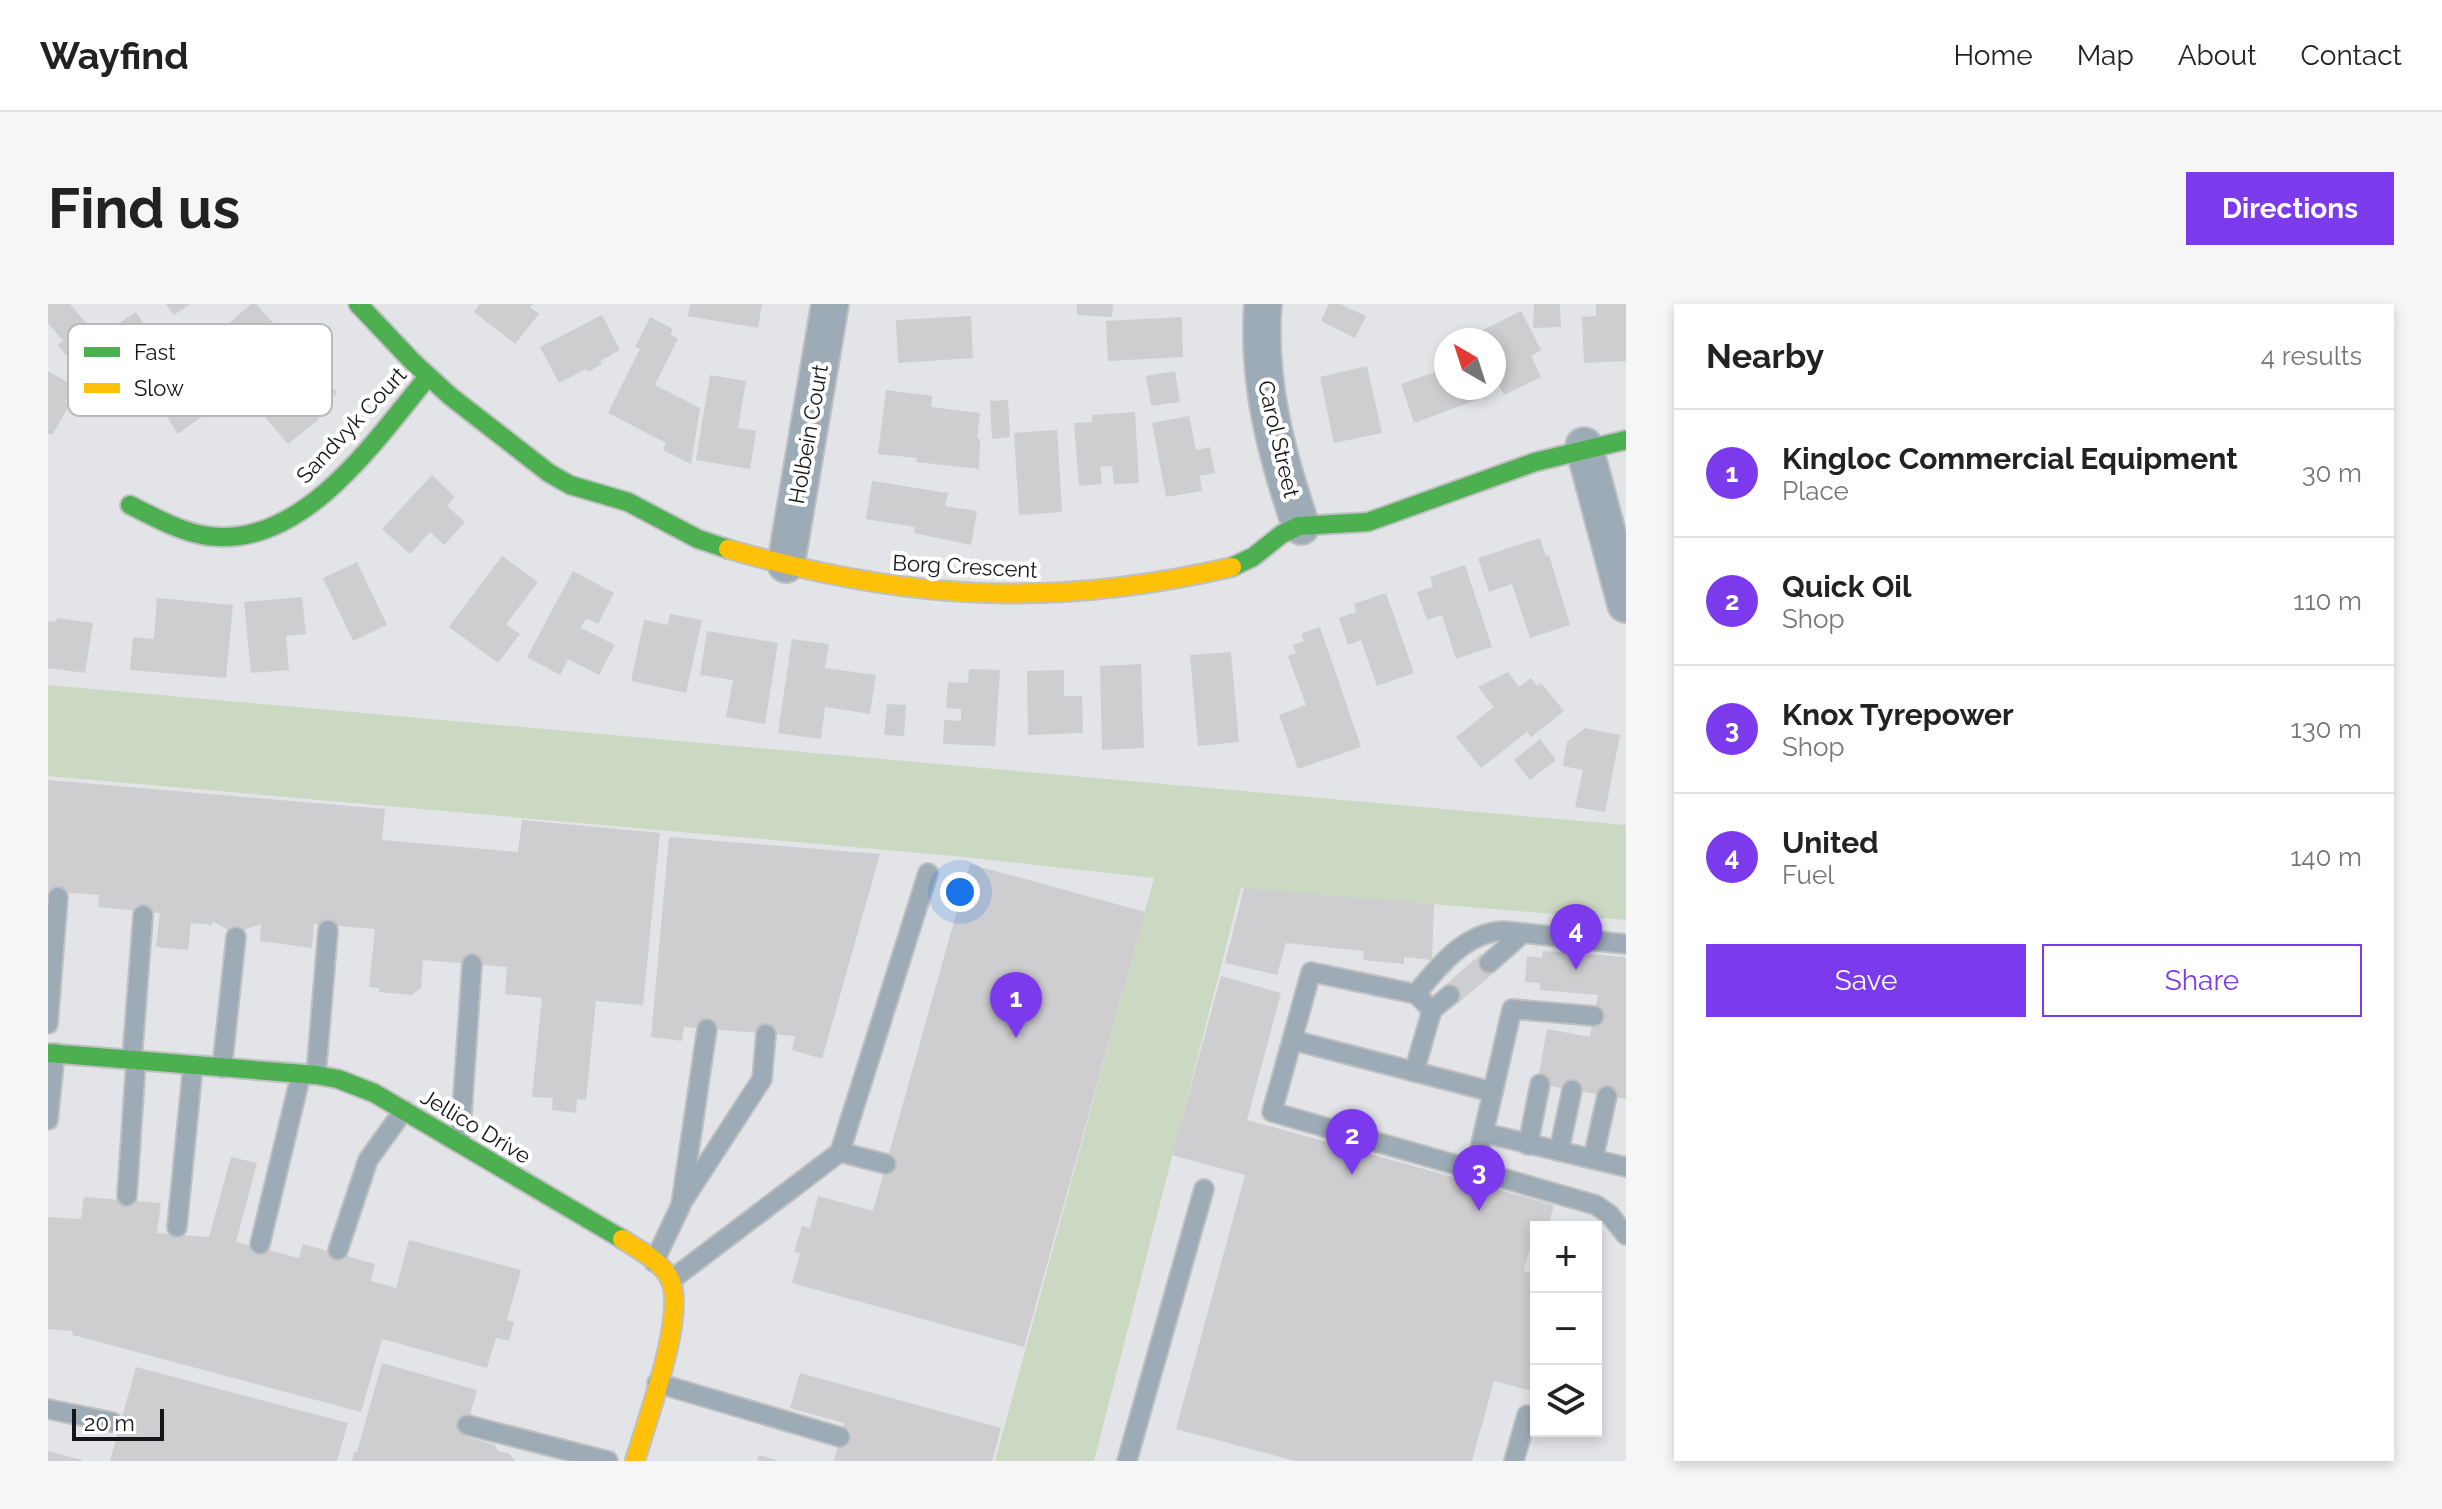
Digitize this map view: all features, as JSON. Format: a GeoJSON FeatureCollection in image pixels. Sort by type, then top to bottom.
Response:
{"type":"FeatureCollection","features":[{"type":"Feature","properties":{"kind":"street","name":"Borg Crescent"},"geometry":{"type":"LineString","coordinates":[[358,304],[427,378],[559,480],[577,488],[625,500],[705,542],[837,577],[926,592],[1027,596],[1088,592],[1162,581],[1249,561],[1284,533],[1301,526],[1369,522],[1584,446],[1626,440]]}},
{"type":"Feature","properties":{"kind":"street","name":"Holbein Court"},"geometry":{"type":"LineString","coordinates":[[786,564],[830,304]]}},
{"type":"Feature","properties":{"kind":"street","name":"Carol Street"},"geometry":{"type":"LineString","coordinates":[[1263,304],[1261,330],[1267,402],[1276,446],[1301,526]]}},
{"type":"Feature","properties":{"kind":"street","name":"Sandvyk Court"},"geometry":{"type":"LineString","coordinates":[[130,505],[171,526],[225,537],[250,533],[286,521],[333,486],[427,378]]}},
{"type":"Feature","properties":{"kind":"street"},"geometry":{"type":"LineString","coordinates":[[1584,446],[1626,604]]}},
{"type":"Feature","properties":{"kind":"street","name":"Jellico Drive"},"geometry":{"type":"LineString","coordinates":[[51,1053],[338,1079],[374,1093],[627,1242],[654,1262],[671,1280]]}},
{"type":"Feature","properties":{"kind":"street"},"geometry":{"type":"LineString","coordinates":[[635,1461],[673,1311],[671,1280]]}},
{"type":"Feature","properties":{"kind":"lane"},"geometry":{"type":"LineString","coordinates":[[671,1280],[840,1152],[928,873]]}},
{"type":"Feature","properties":{"kind":"lane"},"geometry":{"type":"LineString","coordinates":[[48,1024],[58,897]]}},
{"type":"Feature","properties":{"kind":"lane"},"geometry":{"type":"LineString","coordinates":[[127,1196],[143,915]]}},
{"type":"Feature","properties":{"kind":"lane"},"geometry":{"type":"LineString","coordinates":[[260,1244],[308,1074],[328,930]]}},
{"type":"Feature","properties":{"kind":"lane"},"geometry":{"type":"LineString","coordinates":[[1416,994],[1445,959],[1477,938],[1497,931],[1626,944]]}},
{"type":"Feature","properties":{"kind":"lane"},"geometry":{"type":"LineString","coordinates":[[1489,963],[1523,933]]}},
{"type":"Feature","properties":{"kind":"lane"},"geometry":{"type":"LineString","coordinates":[[222,1068],[236,937]]}},
{"type":"Feature","properties":{"kind":"lane"},"geometry":{"type":"LineString","coordinates":[[460,1145],[472,964]]}},
{"type":"Feature","properties":{"kind":"lane"},"geometry":{"type":"LineString","coordinates":[[1432,1010],[1416,994],[1311,972],[1272,1112],[1600,1206],[1626,1235]]}},
{"type":"Feature","properties":{"kind":"lane"},"geometry":{"type":"LineString","coordinates":[[1414,1072],[1432,1010],[1450,995]]}},
{"type":"Feature","properties":{"kind":"lane"},"geometry":{"type":"LineString","coordinates":[[1475,1170],[1512,1009],[1554,1021],[1591,1016],[1583,1036]]}},
{"type":"Feature","properties":{"kind":"lane"},"geometry":{"type":"LineString","coordinates":[[681,1205],[707,1029]]}},
{"type":"Feature","properties":{"kind":"lane"},"geometry":{"type":"LineString","coordinates":[[654,1262],[681,1205],[762,1079],[766,1034]]}},
{"type":"Feature","properties":{"kind":"lane"},"geometry":{"type":"LineString","coordinates":[[1292,1040],[1493,1092]]}},
{"type":"Feature","properties":{"kind":"lane"},"geometry":{"type":"LineString","coordinates":[[48,1120],[51,1053]]}},
{"type":"Feature","properties":{"kind":"lane"},"geometry":{"type":"LineString","coordinates":[[177,1227],[193,1065]]}},
{"type":"Feature","properties":{"kind":"lane"},"geometry":{"type":"LineString","coordinates":[[1528,1145],[1540,1084]]}},
{"type":"Feature","properties":{"kind":"lane"},"geometry":{"type":"LineString","coordinates":[[1559,1151],[1572,1090]]}},
{"type":"Feature","properties":{"kind":"lane"},"geometry":{"type":"LineString","coordinates":[[1593,1159],[1607,1096]]}},
{"type":"Feature","properties":{"kind":"lane"},"geometry":{"type":"LineString","coordinates":[[338,1250],[368,1160],[404,1110]]}},
{"type":"Feature","properties":{"kind":"lane"},"geometry":{"type":"LineString","coordinates":[[1484,1133],[1626,1165]]}},
{"type":"Feature","properties":{"kind":"lane"},"geometry":{"type":"LineString","coordinates":[[840,1152],[886,1164]]}},
{"type":"Feature","properties":{"kind":"lane"},"geometry":{"type":"LineString","coordinates":[[1127,1461],[1204,1189]]}},
{"type":"Feature","properties":{"kind":"lane"},"geometry":{"type":"LineString","coordinates":[[657,1383],[840,1437]]}},
{"type":"Feature","properties":{"kind":"lane"},"geometry":{"type":"LineString","coordinates":[[48,1409],[112,1422]]}},
{"type":"Feature","properties":{"kind":"lane"},"geometry":{"type":"LineString","coordinates":[[1514,1461],[1527,1415]]}},
{"type":"Feature","properties":{"kind":"lane"},"geometry":{"type":"LineString","coordinates":[[467,1425],[608,1461]]}},
{"type":"Feature","properties":{"kind":"green space"},"geometry":{"type":"Polygon","coordinates":[[[48,685],[1626,825],[1626,920],[1241,888],[1094,1461],[995,1461],[1154,878],[965,857],[48,776],[48,685]]]}},
{"type":"Feature","properties":{"kind":"building"},"geometry":{"type":"Polygon","coordinates":[[[48,304],[70,304],[87,324],[68,324],[68,357],[58,345],[63,341],[48,323],[48,304]]]}},
{"type":"Feature","properties":{"kind":"building"},"geometry":{"type":"Polygon","coordinates":[[[166,304],[190,304],[174,315],[166,304]]]}},
{"type":"Feature","properties":{"kind":"building"},"geometry":{"type":"Polygon","coordinates":[[[251,304],[256,304],[274,324],[228,324],[251,304]]]}},
{"type":"Feature","properties":{"kind":"building"},"geometry":{"type":"Polygon","coordinates":[[[480,304],[533,304],[530,307],[539,314],[515,344],[474,312],[480,304]]]}},
{"type":"Feature","properties":{"kind":"building"},"geometry":{"type":"Polygon","coordinates":[[[690,304],[762,304],[758,328],[688,316],[690,304]]]}},
{"type":"Feature","properties":{"kind":"building"},"geometry":{"type":"Polygon","coordinates":[[[1077,304],[1113,304],[1112,317],[1077,315],[1077,304]]]}},
{"type":"Feature","properties":{"kind":"building"},"geometry":{"type":"Polygon","coordinates":[[[1329,304],[1340,304],[1366,316],[1355,338],[1321,321],[1329,304]]]}},
{"type":"Feature","properties":{"kind":"building"},"geometry":{"type":"Polygon","coordinates":[[[1534,304],[1560,304],[1561,327],[1533,328],[1534,304]]]}},
{"type":"Feature","properties":{"kind":"building"},"geometry":{"type":"Polygon","coordinates":[[[1596,304],[1626,304],[1626,361],[1584,363],[1582,317],[1596,316],[1596,304]]]}},
{"type":"Feature","properties":{"kind":"building"},"geometry":{"type":"Polygon","coordinates":[[[1521,311],[1541,350],[1531,356],[1541,377],[1506,394],[1506,328],[1487,328],[1521,311]]]}},
{"type":"Feature","properties":{"kind":"building"},"geometry":{"type":"Polygon","coordinates":[[[136,312],[144,324],[118,324],[136,312]]]}},
{"type":"Feature","properties":{"kind":"building"},"geometry":{"type":"Polygon","coordinates":[[[602,315],[620,350],[588,372],[586,369],[559,383],[540,347],[602,315]]]}},
{"type":"Feature","properties":{"kind":"building"},"geometry":{"type":"Polygon","coordinates":[[[971,316],[973,358],[898,363],[896,320],[971,316]]]}},
{"type":"Feature","properties":{"kind":"building"},"geometry":{"type":"Polygon","coordinates":[[[650,317],[673,329],[670,334],[678,339],[655,385],[700,408],[691,464],[663,450],[666,443],[608,413],[640,349],[635,347],[650,317]]]}},
{"type":"Feature","properties":{"kind":"building"},"geometry":{"type":"Polygon","coordinates":[[[1182,317],[1183,357],[1108,361],[1106,321],[1182,317]]]}},
{"type":"Feature","properties":{"kind":"building"},"geometry":{"type":"Polygon","coordinates":[[[1367,366],[1382,433],[1334,443],[1320,377],[1367,366]]]}},
{"type":"Feature","properties":{"kind":"building"},"geometry":{"type":"Polygon","coordinates":[[[48,371],[68,383],[68,407],[52,435],[48,433],[48,371]]]}},
{"type":"Feature","properties":{"kind":"building"},"geometry":{"type":"Polygon","coordinates":[[[1175,371],[1180,402],[1151,406],[1146,376],[1175,371]]]}},
{"type":"Feature","properties":{"kind":"building"},"geometry":{"type":"Polygon","coordinates":[[[1434,372],[1434,400],[1476,400],[1414,423],[1401,384],[1434,372]]]}},
{"type":"Feature","properties":{"kind":"building"},"geometry":{"type":"Polygon","coordinates":[[[710,375],[746,381],[738,428],[756,431],[750,469],[696,460],[710,375]]]}},
{"type":"Feature","properties":{"kind":"building"},"geometry":{"type":"Polygon","coordinates":[[[886,390],[932,396],[931,407],[980,413],[977,438],[980,439],[979,469],[878,454],[886,390]]]}},
{"type":"Feature","properties":{"kind":"building"},"geometry":{"type":"Polygon","coordinates":[[[1008,400],[1010,437],[992,439],[990,401],[1008,400]]]}},
{"type":"Feature","properties":{"kind":"building"},"geometry":{"type":"Polygon","coordinates":[[[1135,412],[1139,483],[1114,484],[1112,466],[1100,467],[1102,484],[1079,486],[1074,423],[1092,422],[1092,415],[1135,412]]]}},
{"type":"Feature","properties":{"kind":"building"},"geometry":{"type":"Polygon","coordinates":[[[167,416],[203,416],[178,434],[167,416]]]}},
{"type":"Feature","properties":{"kind":"building"},"geometry":{"type":"Polygon","coordinates":[[[264,416],[317,416],[319,419],[288,444],[264,416]]]}},
{"type":"Feature","properties":{"kind":"building"},"geometry":{"type":"Polygon","coordinates":[[[1189,416],[1196,450],[1210,447],[1215,473],[1200,476],[1202,491],[1166,497],[1152,423],[1189,416]]]}},
{"type":"Feature","properties":{"kind":"building"},"geometry":{"type":"Polygon","coordinates":[[[1057,430],[1062,512],[1019,515],[1014,433],[1057,430]]]}},
{"type":"Feature","properties":{"kind":"building"},"geometry":{"type":"Polygon","coordinates":[[[432,475],[455,497],[447,506],[465,522],[444,545],[430,532],[410,554],[382,529],[432,475]]]}},
{"type":"Feature","properties":{"kind":"building"},"geometry":{"type":"Polygon","coordinates":[[[872,481],[948,493],[945,506],[977,511],[971,545],[914,533],[915,527],[866,519],[872,481]]]}},
{"type":"Feature","properties":{"kind":"building"},"geometry":{"type":"Polygon","coordinates":[[[1540,538],[1546,556],[1549,555],[1570,625],[1530,638],[1512,584],[1489,592],[1478,558],[1540,538]]]}},
{"type":"Feature","properties":{"kind":"building"},"geometry":{"type":"Polygon","coordinates":[[[502,556],[538,582],[506,624],[520,634],[498,663],[449,627],[502,556]]]}},
{"type":"Feature","properties":{"kind":"building"},"geometry":{"type":"Polygon","coordinates":[[[357,562],[387,625],[353,641],[323,578],[357,562]]]}},
{"type":"Feature","properties":{"kind":"building"},"geometry":{"type":"Polygon","coordinates":[[[1465,565],[1492,647],[1456,659],[1442,615],[1427,620],[1417,592],[1433,587],[1430,577],[1465,565]]]}},
{"type":"Feature","properties":{"kind":"building"},"geometry":{"type":"Polygon","coordinates":[[[573,571],[614,593],[598,624],[586,618],[581,628],[615,645],[599,675],[568,659],[560,675],[527,657],[573,571]]]}},
{"type":"Feature","properties":{"kind":"building"},"geometry":{"type":"Polygon","coordinates":[[[1386,593],[1414,673],[1377,686],[1361,640],[1348,645],[1339,618],[1356,612],[1354,604],[1386,593]]]}},
{"type":"Feature","properties":{"kind":"building"},"geometry":{"type":"Polygon","coordinates":[[[302,597],[306,634],[286,636],[289,670],[251,673],[244,602],[302,597]]]}},
{"type":"Feature","properties":{"kind":"building"},"geometry":{"type":"Polygon","coordinates":[[[157,598],[233,605],[226,678],[130,670],[133,637],[154,639],[157,598]]]}},
{"type":"Feature","properties":{"kind":"building"},"geometry":{"type":"Polygon","coordinates":[[[670,614],[702,620],[686,693],[631,681],[644,620],[668,625],[670,614]]]}},
{"type":"Feature","properties":{"kind":"building"},"geometry":{"type":"Polygon","coordinates":[[[57,618],[93,623],[85,673],[48,668],[48,621],[56,622],[57,618]]]}},
{"type":"Feature","properties":{"kind":"building"},"geometry":{"type":"Polygon","coordinates":[[[1320,627],[1361,747],[1298,769],[1279,715],[1306,705],[1288,656],[1296,653],[1293,645],[1304,641],[1301,634],[1320,627]]]}},
{"type":"Feature","properties":{"kind":"building"},"geometry":{"type":"Polygon","coordinates":[[[707,631],[778,643],[765,724],[726,717],[733,680],[700,675],[707,631]]]}},
{"type":"Feature","properties":{"kind":"building"},"geometry":{"type":"Polygon","coordinates":[[[792,639],[829,644],[825,668],[876,675],[870,714],[825,707],[821,739],[778,733],[792,639]]]}},
{"type":"Feature","properties":{"kind":"building"},"geometry":{"type":"Polygon","coordinates":[[[1231,652],[1239,742],[1198,746],[1190,655],[1231,652]]]}},
{"type":"Feature","properties":{"kind":"building"},"geometry":{"type":"Polygon","coordinates":[[[1141,664],[1144,748],[1102,750],[1100,666],[1141,664]]]}},
{"type":"Feature","properties":{"kind":"building"},"geometry":{"type":"Polygon","coordinates":[[[969,669],[1000,670],[995,746],[943,744],[944,720],[961,721],[961,709],[946,708],[948,682],[968,683],[969,669]]]}},
{"type":"Feature","properties":{"kind":"building"},"geometry":{"type":"Polygon","coordinates":[[[1064,670],[1064,696],[1082,696],[1083,733],[1028,735],[1027,671],[1064,670]]]}},
{"type":"Feature","properties":{"kind":"building"},"geometry":{"type":"Polygon","coordinates":[[[1508,672],[1519,687],[1531,678],[1537,686],[1541,683],[1564,711],[1531,737],[1527,732],[1481,768],[1456,737],[1494,707],[1478,687],[1508,672]]]}},
{"type":"Feature","properties":{"kind":"building"},"geometry":{"type":"Polygon","coordinates":[[[887,704],[906,705],[904,736],[884,735],[887,704]]]}},
{"type":"Feature","properties":{"kind":"building"},"geometry":{"type":"Polygon","coordinates":[[[1585,728],[1620,735],[1605,812],[1575,807],[1583,770],[1563,766],[1567,742],[1585,728]]]}},
{"type":"Feature","properties":{"kind":"building"},"geometry":{"type":"Polygon","coordinates":[[[1540,739],[1556,760],[1530,780],[1514,760],[1540,739]]]}},
{"type":"Feature","properties":{"kind":"building"},"geometry":{"type":"Polygon","coordinates":[[[48,780],[385,809],[382,840],[518,852],[522,820],[660,833],[643,1005],[596,1001],[586,1100],[577,1099],[576,1113],[552,1110],[553,1098],[532,1097],[542,998],[505,994],[507,967],[423,960],[421,988],[411,995],[379,992],[379,988],[369,987],[375,929],[314,924],[312,948],[260,941],[261,924],[234,933],[212,921],[212,925],[191,923],[188,950],[156,947],[160,913],[98,907],[99,895],[48,891],[48,780]]]}},
{"type":"Feature","properties":{"kind":"building"},"geometry":{"type":"Polygon","coordinates":[[[669,837],[880,854],[822,1059],[792,1050],[795,1036],[684,1027],[682,1041],[651,1037],[669,837]]]}},
{"type":"Feature","properties":{"kind":"building"},"geometry":{"type":"Polygon","coordinates":[[[970,864],[1145,912],[1024,1347],[792,1283],[800,1253],[794,1252],[802,1226],[810,1228],[818,1196],[873,1211],[970,864]]]}},
{"type":"Feature","properties":{"kind":"building"},"geometry":{"type":"Polygon","coordinates":[[[1244,888],[1434,904],[1432,960],[1404,957],[1404,964],[1363,960],[1364,951],[1286,943],[1277,975],[1225,963],[1244,888]]]}},
{"type":"Feature","properties":{"kind":"building"},"geometry":{"type":"Polygon","coordinates":[[[1543,951],[1626,957],[1626,1099],[1537,1084],[1547,1029],[1590,1037],[1598,995],[1540,990],[1540,983],[1525,982],[1527,956],[1542,958],[1543,951]]]}},
{"type":"Feature","properties":{"kind":"building"},"geometry":{"type":"Polygon","coordinates":[[[1481,954],[1496,971],[1457,1004],[1443,987],[1481,954]]]}},
{"type":"Feature","properties":{"kind":"building"},"geometry":{"type":"Polygon","coordinates":[[[1221,976],[1281,993],[1247,1120],[1554,1205],[1550,1221],[1530,1221],[1530,1251],[1524,1271],[1530,1273],[1530,1390],[1494,1381],[1472,1461],[1295,1461],[1176,1429],[1245,1175],[1172,1155],[1221,976]]]}},
{"type":"Feature","properties":{"kind":"building"},"geometry":{"type":"Polygon","coordinates":[[[231,1157],[257,1163],[236,1242],[299,1258],[303,1244],[375,1264],[371,1281],[396,1288],[409,1240],[521,1270],[507,1320],[514,1322],[509,1341],[496,1338],[487,1368],[382,1339],[361,1412],[73,1335],[72,1331],[48,1329],[48,1217],[81,1219],[84,1197],[161,1203],[157,1233],[209,1237],[231,1157]]]}},
{"type":"Feature","properties":{"kind":"building"},"geometry":{"type":"Polygon","coordinates":[[[382,1363],[477,1390],[464,1436],[495,1445],[498,1451],[510,1454],[515,1461],[352,1461],[382,1363]]]}},
{"type":"Feature","properties":{"kind":"building"},"geometry":{"type":"Polygon","coordinates":[[[136,1367],[348,1423],[337,1461],[110,1461],[136,1367]]]}},
{"type":"Feature","properties":{"kind":"building"},"geometry":{"type":"Polygon","coordinates":[[[800,1373],[1001,1428],[992,1461],[834,1461],[844,1423],[790,1408],[800,1373]]]}},
{"type":"Feature","properties":{"kind":"building"},"geometry":{"type":"Polygon","coordinates":[[[48,1451],[82,1460],[82,1461],[48,1461],[48,1451]]]}},
{"type":"Feature","properties":{"kind":"building"},"geometry":{"type":"Polygon","coordinates":[[[759,1455],[776,1460],[776,1461],[757,1461],[759,1455]]]}},
{"type":"Feature","properties":{"kind":"traffic: fast"},"geometry":{"type":"LineString","coordinates":[[358,304],[450,396],[549,473],[570,485],[628,502],[698,539],[728,549]]}},
{"type":"Feature","properties":{"kind":"traffic: fast"},"geometry":{"type":"LineString","coordinates":[[130,505],[174,526],[210,536],[254,533],[284,521],[338,481],[427,378]]}},
{"type":"Feature","properties":{"kind":"traffic: fast"},"geometry":{"type":"LineString","coordinates":[[1232,567],[1253,557],[1282,534],[1299,526],[1368,522],[1535,462],[1626,440]]}},
{"type":"Feature","properties":{"kind":"traffic: fast"},"geometry":{"type":"LineString","coordinates":[[48,1053],[338,1079],[374,1093],[622,1239]]}},
{"type":"Feature","properties":{"kind":"traffic: slow"},"geometry":{"type":"LineString","coordinates":[[728,549],[856,579],[979,593],[1102,589],[1232,567]]}},
{"type":"Feature","properties":{"kind":"traffic: slow"},"geometry":{"type":"LineString","coordinates":[[622,1239],[661,1267],[670,1279],[674,1295],[663,1368],[635,1461]]}},
{"type":"Feature","properties":{"kind":"place","name":"United"},"geometry":{"type":"Point","coordinates":[1576,970]}},
{"type":"Feature","properties":{"kind":"place","name":"Kingloc Commercial Equipment"},"geometry":{"type":"Point","coordinates":[1016,1038]}},
{"type":"Feature","properties":{"kind":"place","name":"Quick Oil"},"geometry":{"type":"Point","coordinates":[1352,1175]}},
{"type":"Feature","properties":{"kind":"place","name":"Knox Tyrepower"},"geometry":{"type":"Point","coordinates":[1479,1211]}}]}
